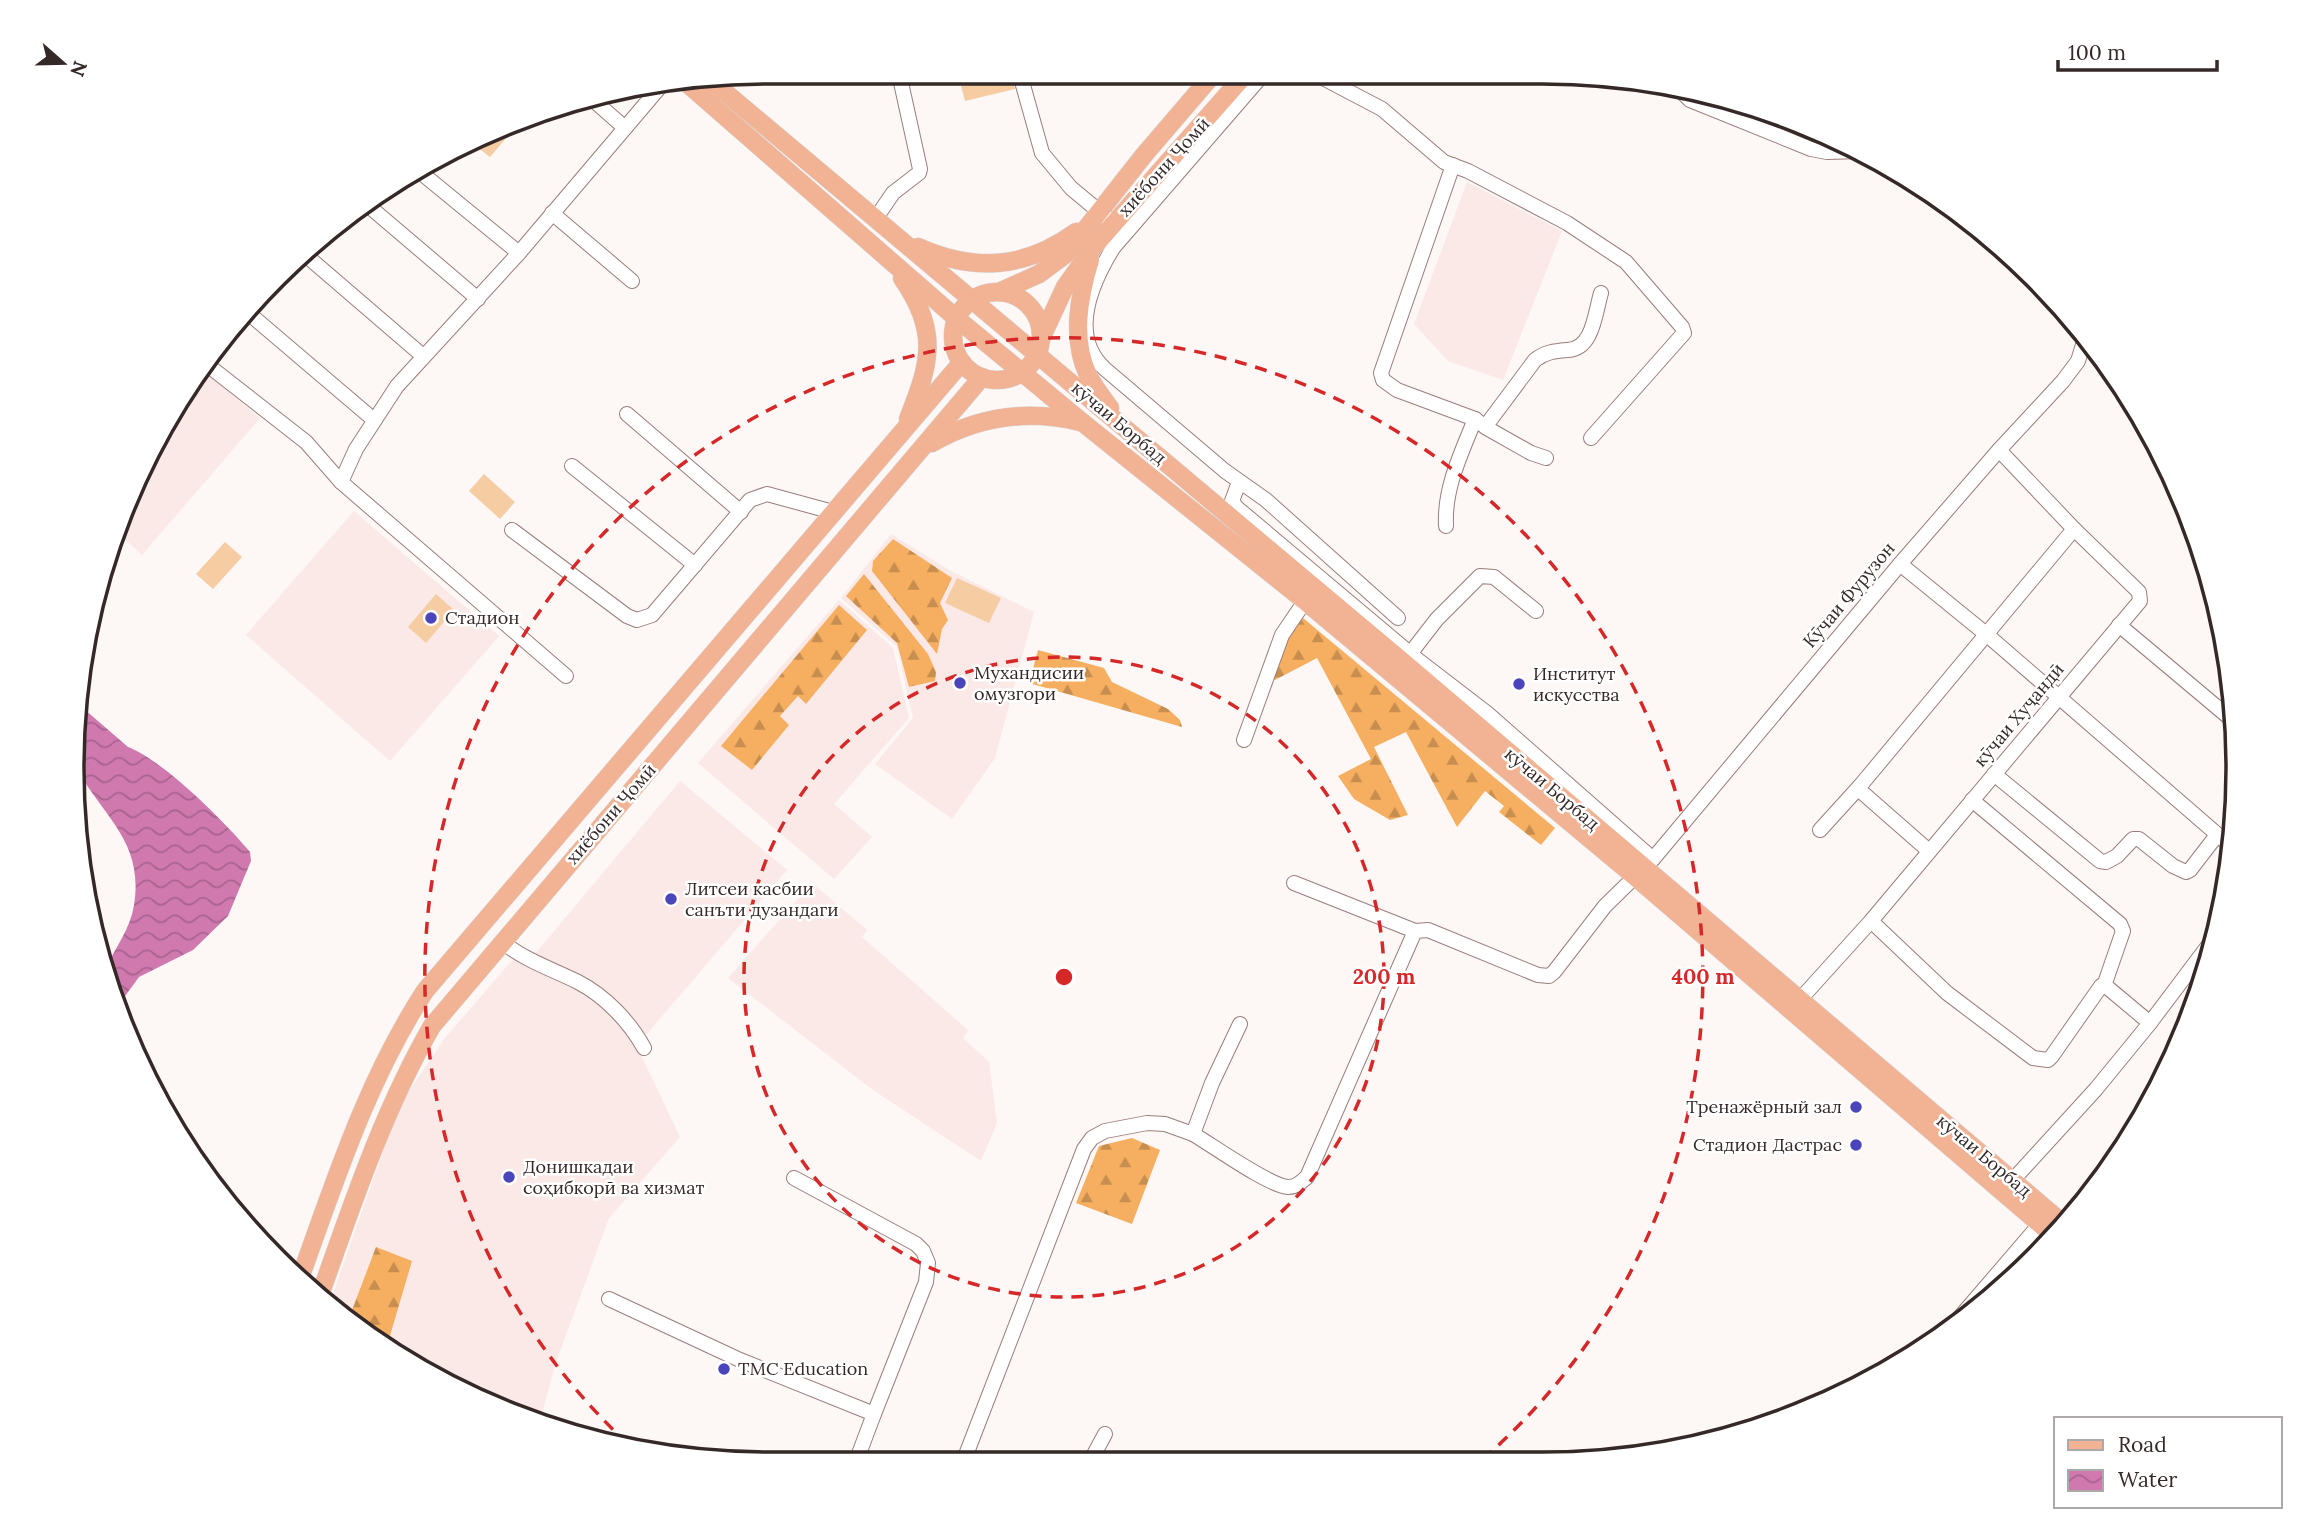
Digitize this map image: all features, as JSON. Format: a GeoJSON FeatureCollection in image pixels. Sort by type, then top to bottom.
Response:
{"type":"FeatureCollection","features":[{"type":"Feature","properties":{"kind":"main road","name":"хиёбони Ҷомӣ"},"geometry":{"type":"LineString","coordinates":[[1095,217],[1205,84]]}},
{"type":"Feature","properties":{"kind":"main road","name":"хиёбони Ҷомӣ"},"geometry":{"type":"LineString","coordinates":[[1038,347],[1065,287],[1095,245],[1167,175],[1237,84]]}},
{"type":"Feature","properties":{"kind":"main road","name":"кӯчаи Борбад"},"geometry":{"type":"LineString","coordinates":[[717,86],[973,299],[1038,347],[1119,423],[1406,658],[1644,867],[1794,1006],[2052,1224]]}},
{"type":"Feature","properties":{"kind":"main road","name":"кӯчаи Борбад"},"geometry":{"type":"LineString","coordinates":[[693,88],[956,318],[1082,422],[1644,867]]}},
{"type":"Feature","properties":{"kind":"main road"},"geometry":{"type":"LineString","coordinates":[[898,237],[956,261],[991,264],[1020,259],[1060,244],[1095,217]]}},
{"type":"Feature","properties":{"kind":"main road"},"geometry":{"type":"LineString","coordinates":[[999,292],[1013,295],[1024,302],[1034,313],[1039,326],[1038,347],[1023,371],[1010,378],[996,380],[982,377],[962,362],[953,339],[956,318],[973,299],[999,292],[1039,274],[1066,254],[1095,217]]}},
{"type":"Feature","properties":{"kind":"main road"},"geometry":{"type":"LineString","coordinates":[[1095,245],[1083,305],[1081,350],[1089,361],[1088,376],[1119,423]]}},
{"type":"Feature","properties":{"kind":"main road"},"geometry":{"type":"LineString","coordinates":[[888,258],[913,294],[922,317],[929,349],[924,380],[902,434]]}},
{"type":"Feature","properties":{"kind":"main road","name":"хиёбони Ҷомӣ"},"geometry":{"type":"LineString","coordinates":[[303,1269],[355,1126],[410,1015],[445,966],[962,362]]}},
{"type":"Feature","properties":{"kind":"main road","name":"хиёбони Ҷомӣ"},"geometry":{"type":"LineString","coordinates":[[323,1287],[386,1115],[412,1060],[432,1026],[982,377]]}},
{"type":"Feature","properties":{"kind":"main road"},"geometry":{"type":"LineString","coordinates":[[923,449],[968,425],[1007,416],[1040,415],[1082,422]]}},
{"type":"Feature","properties":{"kind":"main road"},"geometry":{"type":"LineString","coordinates":[[567,823],[586,842]]}},
{"type":"Feature","properties":{"kind":"main road","name":"кӯчаи Борбад"},"geometry":{"type":"LineString","coordinates":[[1794,1006],[2013,1180],[2052,1224]]}},
{"type":"Feature","properties":{"kind":"street"},"geometry":{"type":"LineString","coordinates":[[876,218],[893,193],[919,173],[920,169],[901,84]]}},
{"type":"Feature","properties":{"kind":"street"},"geometry":{"type":"LineString","coordinates":[[1023,84],[1042,153],[1095,217],[1114,224]]}},
{"type":"Feature","properties":{"kind":"street"},"geometry":{"type":"LineString","coordinates":[[1083,305],[1113,248],[1167,175],[1254,84]]}},
{"type":"Feature","properties":{"kind":"street"},"geometry":{"type":"LineString","coordinates":[[1334,84],[1382,109],[1444,162],[1567,223],[1626,262],[1682,327],[1684,333],[1591,438]]}},
{"type":"Feature","properties":{"kind":"street"},"geometry":{"type":"LineString","coordinates":[[341,482],[374,420],[397,386],[519,253],[654,94]]}},
{"type":"Feature","properties":{"kind":"street"},"geometry":{"type":"LineString","coordinates":[[1692,101],[1811,149],[1838,152]]}},
{"type":"Feature","properties":{"kind":"street"},"geometry":{"type":"LineString","coordinates":[[599,105],[625,128]]}},
{"type":"Feature","properties":{"kind":"street"},"geometry":{"type":"LineString","coordinates":[[1453,165],[1381,373],[1383,380],[1396,390],[1480,423],[1511,443],[1546,458]]}},
{"type":"Feature","properties":{"kind":"street"},"geometry":{"type":"LineString","coordinates":[[425,176],[519,253]]}},
{"type":"Feature","properties":{"kind":"street"},"geometry":{"type":"LineString","coordinates":[[374,209],[478,299]]}},
{"type":"Feature","properties":{"kind":"street"},"geometry":{"type":"LineString","coordinates":[[552,213],[632,281]]}},
{"type":"Feature","properties":{"kind":"street"},"geometry":{"type":"LineString","coordinates":[[311,260],[424,356]]}},
{"type":"Feature","properties":{"kind":"street"},"geometry":{"type":"LineString","coordinates":[[1446,526],[1447,498],[1451,483],[1480,423],[1544,353],[1580,349],[1587,342],[1601,293]]}},
{"type":"Feature","properties":{"kind":"street"},"geometry":{"type":"LineString","coordinates":[[254,317],[374,420]]}},
{"type":"Feature","properties":{"kind":"street","name":"Кӯчаи Фурузон"},"geometry":{"type":"LineString","coordinates":[[1415,931],[1428,930],[1538,975],[1549,976],[1554,972],[1605,906],[1644,867],[1900,564],[2078,361],[2082,348]]}},
{"type":"Feature","properties":{"kind":"street"},"geometry":{"type":"LineString","coordinates":[[1089,361],[1239,482],[1266,500],[1398,618]]}},
{"type":"Feature","properties":{"kind":"street"},"geometry":{"type":"LineString","coordinates":[[213,369],[306,442],[341,482],[566,676]]}},
{"type":"Feature","properties":{"kind":"street"},"geometry":{"type":"LineString","coordinates":[[627,414],[741,512]]}},
{"type":"Feature","properties":{"kind":"street","name":"кӯчаи Хуҷандӣ"},"geometry":{"type":"LineString","coordinates":[[1794,1006],[1871,921],[2140,601],[2139,592],[1999,450]]}},
{"type":"Feature","properties":{"kind":"street"},"geometry":{"type":"LineString","coordinates":[[572,466],[695,565]]}},
{"type":"Feature","properties":{"kind":"street"},"geometry":{"type":"LineString","coordinates":[[1239,482],[1232,501],[1237,507],[1406,658],[1437,619],[1480,576],[1494,577],[1535,611]]}},
{"type":"Feature","properties":{"kind":"street"},"geometry":{"type":"LineString","coordinates":[[512,530],[627,616],[637,620],[652,615],[750,500],[767,494],[833,512]]}},
{"type":"Feature","properties":{"kind":"street"},"geometry":{"type":"LineString","coordinates":[[1820,830],[1860,786],[2074,529]]}},
{"type":"Feature","properties":{"kind":"street"},"geometry":{"type":"LineString","coordinates":[[1900,564],[1986,634],[2222,839]]}},
{"type":"Feature","properties":{"kind":"street"},"geometry":{"type":"LineString","coordinates":[[1244,740],[1282,635],[1305,601]]}},
{"type":"Feature","properties":{"kind":"street"},"geometry":{"type":"LineString","coordinates":[[2119,625],[2224,713]]}},
{"type":"Feature","properties":{"kind":"street"},"geometry":{"type":"LineString","coordinates":[[1994,774],[2100,861],[2106,862],[2118,856],[2133,839],[2139,839],[2173,866],[2186,872],[2217,835]]}},
{"type":"Feature","properties":{"kind":"street"},"geometry":{"type":"LineString","coordinates":[[1860,786],[1860,791],[1929,851]]}},
{"type":"Feature","properties":{"kind":"street"},"geometry":{"type":"LineString","coordinates":[[1972,800],[2120,924],[2123,931],[2104,986]]}},
{"type":"Feature","properties":{"kind":"street"},"geometry":{"type":"LineString","coordinates":[[967,1452],[1083,1149],[1092,1138],[1105,1131],[1147,1123],[1165,1124],[1193,1134],[1285,1187],[1292,1187],[1307,1177],[1415,931],[1294,883]]}},
{"type":"Feature","properties":{"kind":"street"},"geometry":{"type":"LineString","coordinates":[[1871,921],[1947,993],[2033,1058],[2048,1060],[2052,1056],[2098,988],[2104,986]]}},
{"type":"Feature","properties":{"kind":"street"},"geometry":{"type":"LineString","coordinates":[[505,944],[600,997],[636,1032],[644,1048]]}},
{"type":"Feature","properties":{"kind":"street"},"geometry":{"type":"LineString","coordinates":[[2013,1180],[2096,1089],[2199,958]]}},
{"type":"Feature","properties":{"kind":"street"},"geometry":{"type":"LineString","coordinates":[[2104,986],[2150,1023]]}},
{"type":"Feature","properties":{"kind":"street"},"geometry":{"type":"LineString","coordinates":[[1193,1134],[1212,1083],[1240,1024]]}},
{"type":"Feature","properties":{"kind":"street"},"geometry":{"type":"LineString","coordinates":[[794,1178],[909,1239],[923,1251],[928,1263],[926,1282],[860,1452]]}},
{"type":"Feature","properties":{"kind":"street"},"geometry":{"type":"LineString","coordinates":[[609,1299],[740,1360],[874,1414]]}},
{"type":"Feature","properties":{"kind":"street"},"geometry":{"type":"LineString","coordinates":[[1095,1452],[1105,1434]]}},
{"type":"Feature","properties":{"kind":"shaded area"},"geometry":{"type":"Polygon","coordinates":[[[961,84],[1014,84],[1015,89],[965,101],[961,84]]]}},
{"type":"Feature","properties":{"kind":"shaded area"},"geometry":{"type":"Polygon","coordinates":[[[506,136],[507,137],[490,157],[479,149],[506,136]]]}},
{"type":"Feature","properties":{"kind":"shaded area"},"geometry":{"type":"Polygon","coordinates":[[[1467,182],[1562,231],[1503,380],[1448,361],[1414,324],[1467,182]]]}},
{"type":"Feature","properties":{"kind":"shaded area"},"geometry":{"type":"Polygon","coordinates":[[[208,375],[260,418],[142,555],[124,538],[155,465],[208,375]]]}},
{"type":"Feature","properties":{"kind":"shaded area"},"geometry":{"type":"Polygon","coordinates":[[[484,474],[515,502],[500,519],[469,491],[484,474]]]}},
{"type":"Feature","properties":{"kind":"shaded area"},"geometry":{"type":"Polygon","coordinates":[[[354,511],[499,636],[390,761],[246,635],[354,511]]]}},
{"type":"Feature","properties":{"kind":"shaded area","name":"Мухандисии омузгори"},"geometry":{"type":"Polygon","coordinates":[[[891,534],[951,571],[1034,612],[995,758],[952,819],[875,764],[913,718],[897,647],[841,598],[891,534]]]}},
{"type":"Feature","properties":{"kind":"shaded area"},"geometry":{"type":"Polygon","coordinates":[[[225,542],[242,557],[213,589],[196,574],[225,542]]]}},
{"type":"Feature","properties":{"kind":"shaded area"},"geometry":{"type":"Polygon","coordinates":[[[957,578],[1001,598],[989,623],[945,603],[957,578]]]}},
{"type":"Feature","properties":{"kind":"shaded area","name":"Стадион"},"geometry":{"type":"Polygon","coordinates":[[[436,594],[454,610],[426,643],[408,627],[436,594]]]}},
{"type":"Feature","properties":{"kind":"shaded area"},"geometry":{"type":"Polygon","coordinates":[[[839,600],[893,648],[909,718],[834,804],[872,837],[834,879],[698,763],[839,600]]]}},
{"type":"Feature","properties":{"kind":"shaded area","name":"Литсеи касбии санъти дузандаги"},"geometry":{"type":"Polygon","coordinates":[[[680,781],[787,870],[646,1035],[582,977],[535,954],[680,781]]]}},
{"type":"Feature","properties":{"kind":"shaded area"},"geometry":{"type":"Polygon","coordinates":[[[812,883],[867,930],[862,937],[968,1030],[963,1038],[989,1062],[997,1123],[981,1161],[873,1090],[728,978],[812,883]]]}},
{"type":"Feature","properties":{"kind":"shaded area","name":"Донишкадаи соҳибкорӣ ва хизмат"},"geometry":{"type":"Polygon","coordinates":[[[515,957],[548,977],[587,992],[632,1036],[680,1137],[609,1218],[555,1365],[542,1414],[506,1400],[426,1360],[388,1337],[333,1295],[399,1106],[445,1038],[515,957]]]}},
{"type":"Feature","properties":{"kind":"green space"},"geometry":{"type":"Polygon","coordinates":[[[893,539],[952,578],[940,603],[948,620],[942,629],[937,654],[872,571],[873,561],[893,539]]]}},
{"type":"Feature","properties":{"kind":"green space"},"geometry":{"type":"Polygon","coordinates":[[[864,574],[928,654],[936,672],[935,681],[909,687],[897,643],[846,596],[864,574]]]}},
{"type":"Feature","properties":{"kind":"green space"},"geometry":{"type":"Polygon","coordinates":[[[839,605],[867,630],[806,704],[798,696],[780,716],[789,725],[752,770],[721,746],[839,605]]]}},
{"type":"Feature","properties":{"kind":"green space"},"geometry":{"type":"Polygon","coordinates":[[[1303,618],[1555,828],[1541,845],[1499,812],[1504,806],[1485,791],[1457,827],[1406,732],[1374,747],[1408,815],[1390,820],[1354,799],[1338,776],[1371,759],[1317,658],[1275,680],[1271,678],[1288,639],[1303,618]]]}},
{"type":"Feature","properties":{"kind":"green space"},"geometry":{"type":"Polygon","coordinates":[[[1038,650],[1104,668],[1112,682],[1168,709],[1180,720],[1182,727],[1029,683],[1038,650]]]}},
{"type":"Feature","properties":{"kind":"green space"},"geometry":{"type":"Polygon","coordinates":[[[1132,1138],[1160,1150],[1132,1224],[1076,1203],[1099,1146],[1132,1138]]]}},
{"type":"Feature","properties":{"kind":"green space"},"geometry":{"type":"Polygon","coordinates":[[[376,1247],[412,1261],[389,1338],[352,1311],[376,1247]]]}},
{"type":"Feature","properties":{"kind":"water"},"geometry":{"type":"Polygon","coordinates":[[[86,711],[128,747],[176,778],[226,825],[250,852],[251,861],[228,916],[193,950],[139,977],[124,998],[111,958],[132,913],[136,883],[128,848],[84,781],[86,711]]]}},
{"type":"Feature","properties":{"kind":"place","name":"Стадион"},"geometry":{"type":"Point","coordinates":[431,618]}},
{"type":"Feature","properties":{"kind":"place","name":"Мухандисии омузгори"},"geometry":{"type":"Point","coordinates":[960,683]}},
{"type":"Feature","properties":{"kind":"place","name":"Институт искусства"},"geometry":{"type":"Point","coordinates":[1519,684]}},
{"type":"Feature","properties":{"kind":"place","name":"Литсеи касбии санъти дузандаги"},"geometry":{"type":"Point","coordinates":[671,899]}},
{"type":"Feature","properties":{"kind":"place","name":"Тренажёрный зал"},"geometry":{"type":"Point","coordinates":[1856,1107]}},
{"type":"Feature","properties":{"kind":"place","name":"Стадион Дастрас"},"geometry":{"type":"Point","coordinates":[1856,1145]}},
{"type":"Feature","properties":{"kind":"place","name":"Донишкадаи соҳибкорӣ ва хизмат"},"geometry":{"type":"Point","coordinates":[509,1177]}},
{"type":"Feature","properties":{"kind":"place","name":"TMC Education"},"geometry":{"type":"Point","coordinates":[724,1369]}}]}
